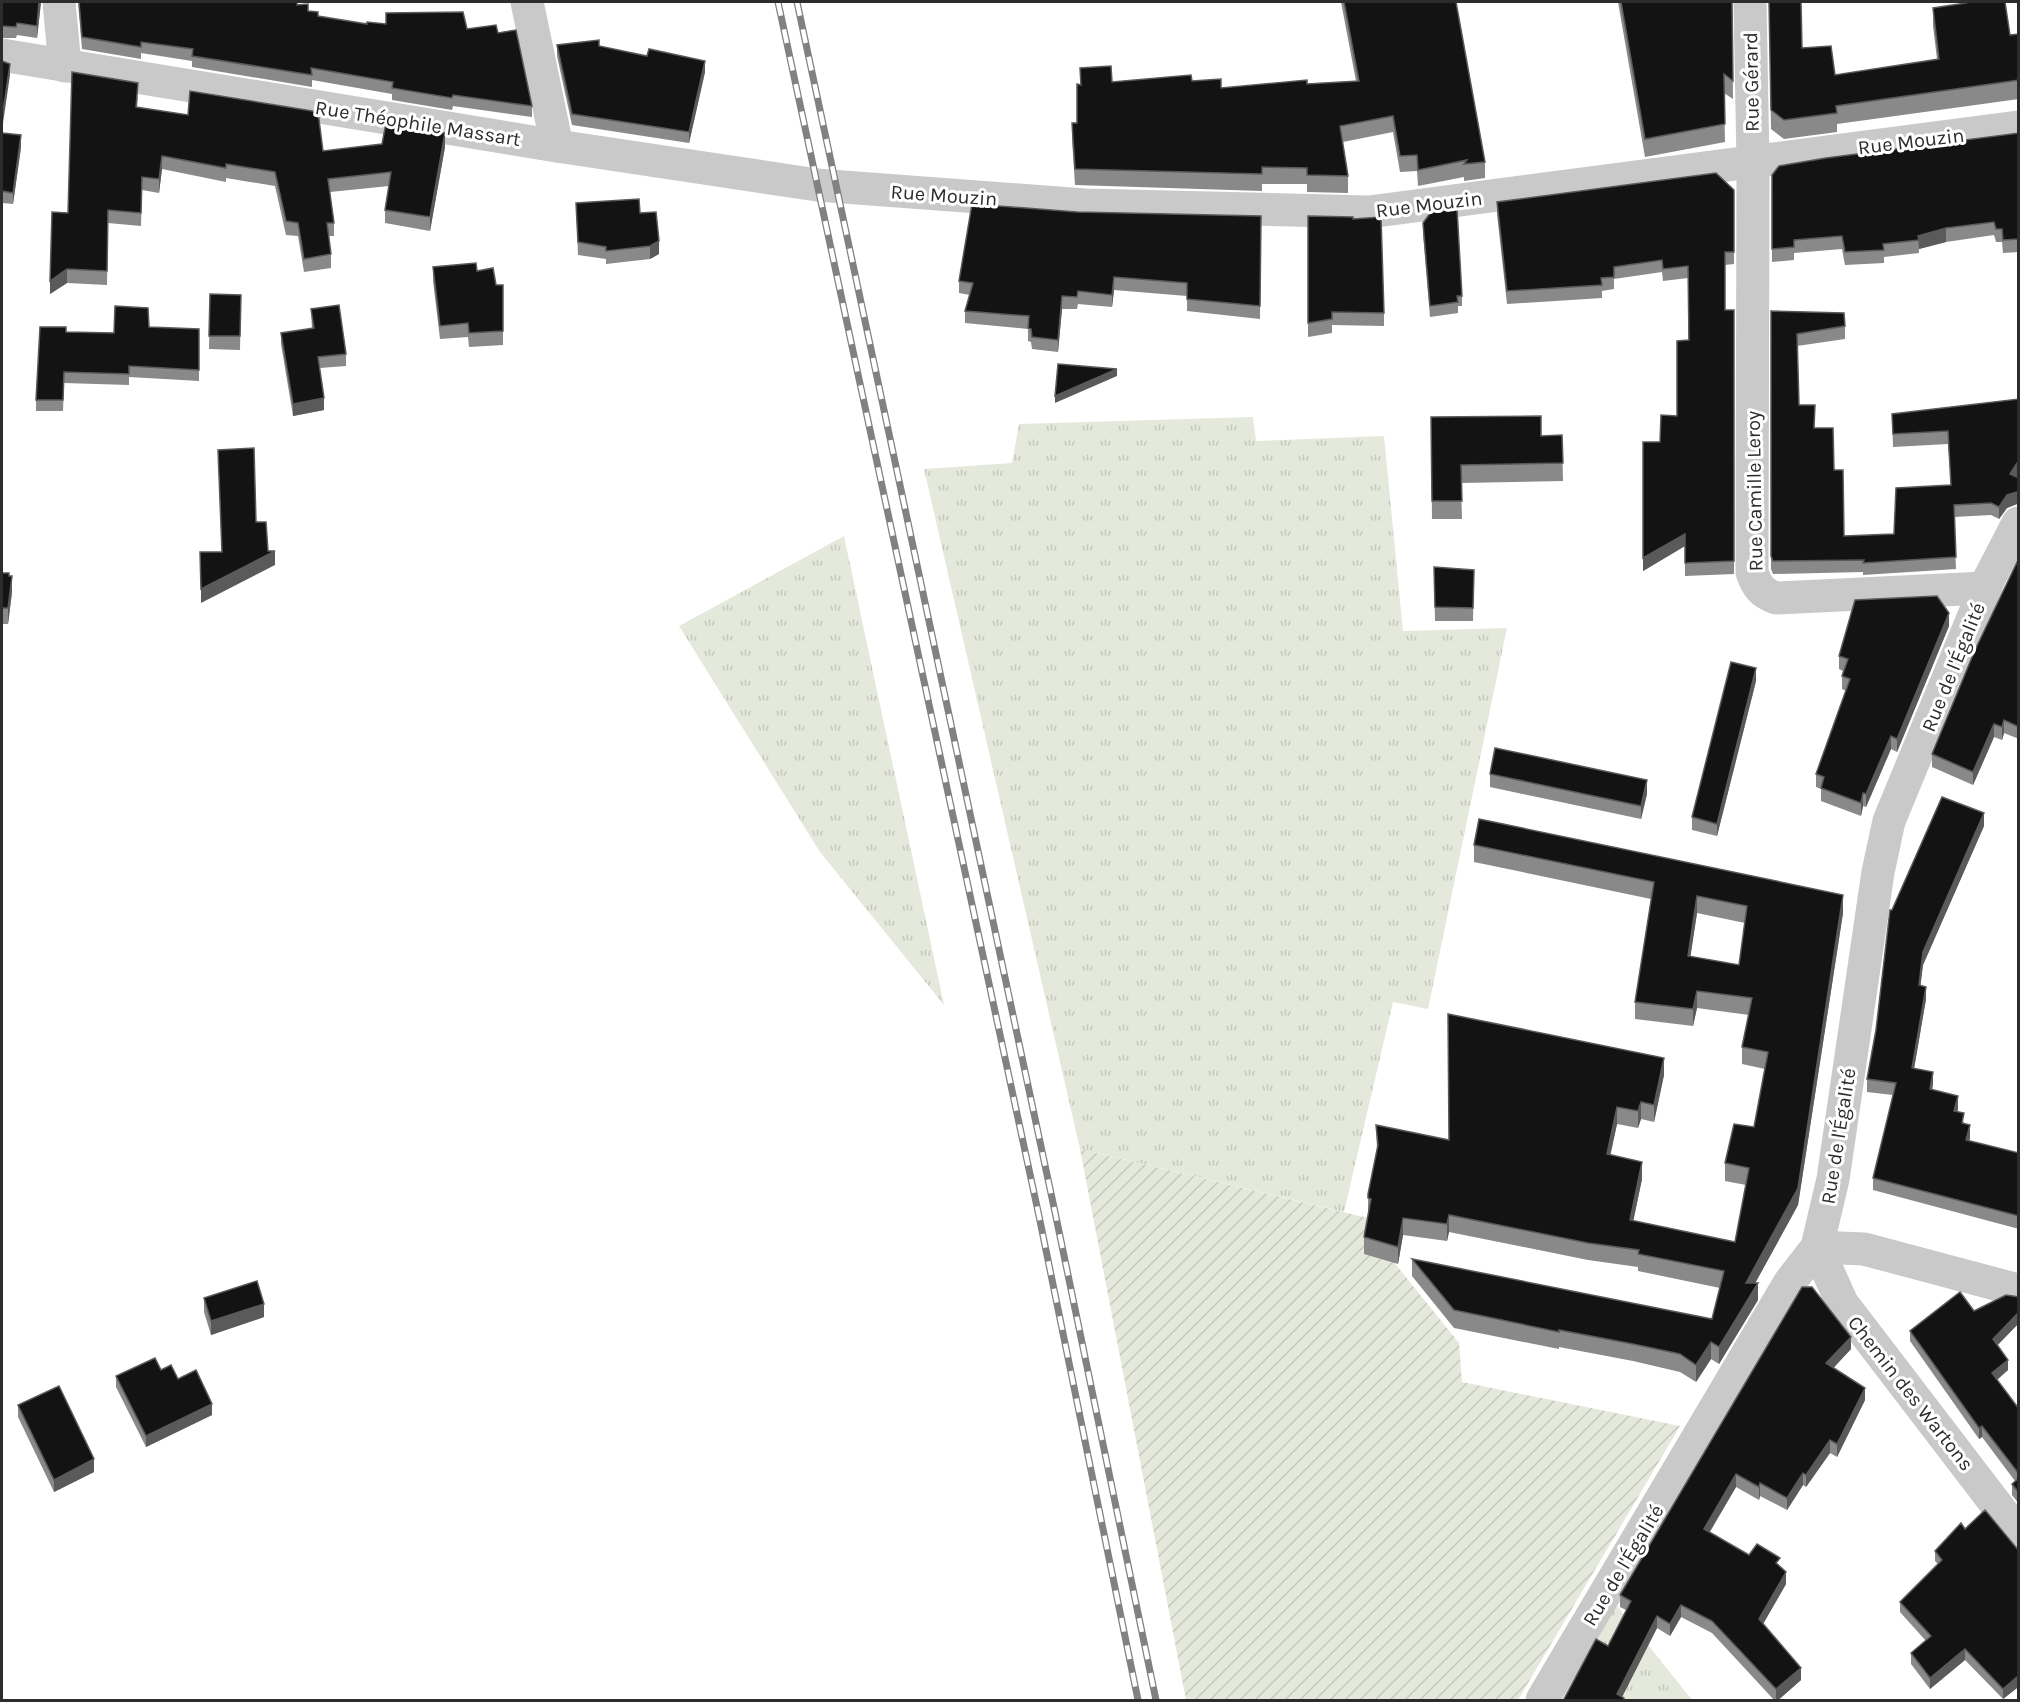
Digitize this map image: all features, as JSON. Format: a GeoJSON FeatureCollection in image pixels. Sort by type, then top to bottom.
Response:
{"type":"FeatureCollection","features":[{"type":"Feature","properties":{"kind":"street"},"geometry":{"type":"LineString","coordinates":[[60,2],[65,66]]}},
{"type":"Feature","properties":{"kind":"street"},"geometry":{"type":"LineString","coordinates":[[527,2],[556,146]]}},
{"type":"Feature","properties":{"kind":"street","name":"Rue Gérard"},"geometry":{"type":"LineString","coordinates":[[1750,2],[1753,162]]}},
{"type":"Feature","properties":{"kind":"street","name":"Rue Théophile Massart"},"geometry":{"type":"LineString","coordinates":[[2,55],[556,146],[836,187]]}},
{"type":"Feature","properties":{"kind":"street","name":"Rue Mouzin"},"geometry":{"type":"LineString","coordinates":[[836,187],[1085,205],[1369,212],[2019,127]]}},
{"type":"Feature","properties":{"kind":"street","name":"Rue Camille Leroy"},"geometry":{"type":"LineString","coordinates":[[1753,162],[1752,572],[1756,584],[1763,593],[1776,598],[1985,588]]}},
{"type":"Feature","properties":{"kind":"street","name":"Rue de l'Égalité"},"geometry":{"type":"LineString","coordinates":[[1542,1701],[1790,1282],[1817,1247],[1833,1179],[1878,872],[1889,822],[1985,588],[2019,523]]}},
{"type":"Feature","properties":{"kind":"street"},"geometry":{"type":"LineString","coordinates":[[1817,1247],[1864,1249],[2019,1290]]}},
{"type":"Feature","properties":{"kind":"street","name":"Chemin des Wartons"},"geometry":{"type":"LineString","coordinates":[[1817,1247],[1842,1303],[2019,1533]]}},
{"type":"Feature","properties":{"kind":"green space"},"geometry":{"type":"Polygon","coordinates":[[[1253,417],[1256,441],[1384,436],[1403,631],[1507,628],[1428,1009],[1393,1002],[1344,1212],[1080,1149],[924,469],[1012,463],[1019,424],[1253,417]]]}},
{"type":"Feature","properties":{"kind":"green space"},"geometry":{"type":"Polygon","coordinates":[[[844,536],[944,1005],[820,852],[679,626],[844,536]]]}},
{"type":"Feature","properties":{"kind":"green space"},"geometry":{"type":"Polygon","coordinates":[[[1080,1149],[1368,1218],[1368,1230],[1459,1343],[1462,1382],[1680,1426],[1518,1700],[1186,1700],[1080,1149]]]}},
{"type":"Feature","properties":{"kind":"green space"},"geometry":{"type":"Polygon","coordinates":[[[1606,1592],[1692,1700],[1542,1700],[1606,1592]]]}},
{"type":"Feature","properties":{"kind":"building"},"geometry":{"type":"Polygon","coordinates":[[[2,2],[39,2],[37,26],[17,23],[16,27],[2,26],[2,2]]]}},
{"type":"Feature","properties":{"kind":"building"},"geometry":{"type":"Polygon","coordinates":[[[79,2],[297,2],[297,5],[308,4],[308,11],[318,12],[318,16],[367,24],[367,22],[386,24],[386,13],[463,12],[467,29],[496,25],[498,33],[516,30],[532,106],[453,95],[452,98],[392,88],[393,82],[311,68],[312,75],[192,56],[193,49],[141,42],[141,47],[82,37],[79,2]]]}},
{"type":"Feature","properties":{"kind":"building"},"geometry":{"type":"Polygon","coordinates":[[[1344,2],[1456,2],[1485,162],[1464,164],[1467,160],[1418,170],[1417,155],[1400,156],[1393,116],[1340,126],[1348,176],[1307,175],[1307,168],[1262,167],[1262,174],[1075,169],[1072,123],[1077,123],[1077,84],[1081,85],[1080,68],[1111,66],[1112,82],[1191,75],[1192,81],[1221,79],[1221,88],[1307,80],[1307,84],[1359,81],[1344,2]]]}},
{"type":"Feature","properties":{"kind":"building"},"geometry":{"type":"Polygon","coordinates":[[[1621,2],[1732,2],[1733,81],[1724,74],[1725,124],[1645,139],[1621,2]]]}},
{"type":"Feature","properties":{"kind":"building"},"geometry":{"type":"Polygon","coordinates":[[[1769,2],[1801,2],[1802,48],[1831,46],[1835,75],[1939,59],[1933,8],[1965,2],[2005,2],[2010,35],[2019,34],[2019,80],[1836,106],[1837,113],[1784,120],[1771,110],[1769,2]]]}},
{"type":"Feature","properties":{"kind":"building"},"geometry":{"type":"Polygon","coordinates":[[[599,40],[599,46],[647,56],[649,49],[705,61],[689,132],[572,114],[557,45],[599,40]]]}},
{"type":"Feature","properties":{"kind":"building"},"geometry":{"type":"Polygon","coordinates":[[[2,61],[10,64],[2,118],[2,61]]]}},
{"type":"Feature","properties":{"kind":"building"},"geometry":{"type":"Polygon","coordinates":[[[72,72],[138,83],[136,107],[188,115],[190,91],[318,112],[323,151],[382,144],[386,123],[445,133],[430,217],[385,210],[391,172],[328,179],[334,223],[327,223],[331,254],[304,259],[298,223],[286,221],[275,172],[226,164],[226,168],[162,156],[159,179],[142,177],[141,213],[108,210],[107,271],[67,269],[50,281],[52,212],[68,213],[72,72]]]}},
{"type":"Feature","properties":{"kind":"building"},"geometry":{"type":"Polygon","coordinates":[[[2,133],[21,135],[13,193],[2,191],[2,133]]]}},
{"type":"Feature","properties":{"kind":"building"},"geometry":{"type":"Polygon","coordinates":[[[2019,133],[2019,239],[2003,240],[2002,229],[1996,229],[1994,222],[1946,228],[1918,236],[1919,240],[1883,244],[1884,250],[1845,252],[1842,236],[1794,240],[1794,247],[1772,249],[1772,175],[1779,166],[2019,133]]]}},
{"type":"Feature","properties":{"kind":"building"},"geometry":{"type":"Polygon","coordinates":[[[1716,173],[1734,190],[1734,252],[1725,252],[1725,310],[1734,310],[1734,561],[1685,563],[1685,534],[1643,558],[1643,442],[1660,442],[1661,415],[1677,416],[1677,341],[1689,340],[1688,266],[1663,269],[1662,260],[1614,267],[1614,277],[1601,278],[1602,285],[1507,291],[1497,202],[1716,173]]]}},
{"type":"Feature","properties":{"kind":"building"},"geometry":{"type":"Polygon","coordinates":[[[639,199],[640,213],[656,212],[659,241],[650,246],[606,251],[606,247],[578,242],[576,203],[639,199]]]}},
{"type":"Feature","properties":{"kind":"building"},"geometry":{"type":"Polygon","coordinates":[[[972,204],[1077,212],[1261,216],[1260,306],[1187,299],[1187,283],[1114,277],[1112,295],[1078,291],[1077,297],[1062,296],[1058,340],[1032,337],[1031,329],[1028,328],[1029,316],[965,311],[973,283],[959,281],[972,204]]]}},
{"type":"Feature","properties":{"kind":"building"},"geometry":{"type":"Polygon","coordinates":[[[1457,209],[1462,296],[1457,296],[1458,302],[1430,306],[1423,223],[1431,212],[1457,209]]]}},
{"type":"Feature","properties":{"kind":"building"},"geometry":{"type":"Polygon","coordinates":[[[1308,216],[1353,217],[1353,219],[1381,217],[1384,313],[1332,312],[1332,319],[1308,323],[1308,216]]]}},
{"type":"Feature","properties":{"kind":"building"},"geometry":{"type":"Polygon","coordinates":[[[476,263],[477,271],[493,268],[496,285],[503,285],[503,331],[469,333],[468,323],[440,326],[433,267],[476,263]]]}},
{"type":"Feature","properties":{"kind":"building"},"geometry":{"type":"Polygon","coordinates":[[[210,294],[241,295],[240,336],[209,336],[210,294]]]}},
{"type":"Feature","properties":{"kind":"building"},"geometry":{"type":"Polygon","coordinates":[[[339,305],[346,354],[318,357],[324,398],[293,404],[281,333],[314,328],[311,309],[339,305]]]}},
{"type":"Feature","properties":{"kind":"building"},"geometry":{"type":"Polygon","coordinates":[[[115,306],[148,308],[149,327],[199,329],[199,370],[129,366],[129,374],[64,372],[63,400],[36,400],[40,327],[66,327],[66,332],[114,333],[115,306]]]}},
{"type":"Feature","properties":{"kind":"building"},"geometry":{"type":"Polygon","coordinates":[[[1771,311],[1844,313],[1845,326],[1797,334],[1799,405],[1815,405],[1814,428],[1833,428],[1834,470],[1843,470],[1844,536],[1894,534],[1896,488],[1951,485],[1948,431],[1893,434],[1892,414],[2019,399],[2019,460],[2010,474],[2019,478],[2019,492],[2007,495],[1999,507],[1991,503],[1954,505],[1956,557],[1863,563],[1864,560],[1773,561],[1771,556],[1771,311]]]}},
{"type":"Feature","properties":{"kind":"building"},"geometry":{"type":"Polygon","coordinates":[[[1058,364],[1117,369],[1055,396],[1058,364]]]}},
{"type":"Feature","properties":{"kind":"building"},"geometry":{"type":"Polygon","coordinates":[[[1541,416],[1541,436],[1562,435],[1563,463],[1461,465],[1462,501],[1432,501],[1431,417],[1541,416]]]}},
{"type":"Feature","properties":{"kind":"building"},"geometry":{"type":"Polygon","coordinates":[[[254,448],[256,522],[266,522],[268,551],[275,551],[201,589],[200,552],[222,552],[218,450],[254,448]]]}},
{"type":"Feature","properties":{"kind":"building"},"geometry":{"type":"Polygon","coordinates":[[[2019,558],[2019,727],[2004,720],[2002,727],[1994,724],[1973,772],[1932,754],[1975,650],[2019,558]]]}},
{"type":"Feature","properties":{"kind":"building"},"geometry":{"type":"Polygon","coordinates":[[[1434,567],[1474,570],[1473,608],[1435,607],[1434,567]]]}},
{"type":"Feature","properties":{"kind":"building"},"geometry":{"type":"Polygon","coordinates":[[[2,573],[9,573],[9,576],[12,576],[8,608],[2,608],[2,573]]]}},
{"type":"Feature","properties":{"kind":"building"},"geometry":{"type":"Polygon","coordinates":[[[1937,596],[1949,613],[1897,739],[1891,736],[1866,794],[1863,793],[1861,803],[1821,788],[1824,777],[1816,774],[1850,679],[1842,676],[1848,659],[1839,656],[1855,600],[1937,596]]]}},
{"type":"Feature","properties":{"kind":"building"},"geometry":{"type":"Polygon","coordinates":[[[1731,662],[1756,668],[1717,824],[1692,817],[1731,662]]]}},
{"type":"Feature","properties":{"kind":"building"},"geometry":{"type":"Polygon","coordinates":[[[1495,748],[1647,780],[1641,806],[1490,774],[1495,748]]]}},
{"type":"Feature","properties":{"kind":"building"},"geometry":{"type":"Polygon","coordinates":[[[1942,797],[1984,813],[1923,952],[1919,985],[1926,987],[1912,1068],[1933,1072],[1930,1089],[1958,1096],[1954,1111],[1964,1113],[1962,1123],[1970,1125],[1966,1140],[2019,1153],[2019,1216],[1873,1178],[1896,1083],[1867,1079],[1876,1030],[1890,910],[1892,910],[1942,797]]]}},
{"type":"Feature","properties":{"kind":"building"},"geometry":{"type":"Polygon","coordinates":[[[1479,819],[1843,895],[1798,1188],[1746,1283],[1758,1283],[1719,1347],[1711,1342],[1696,1365],[1680,1354],[1454,1310],[1412,1259],[1712,1319],[1724,1271],[1638,1254],[1639,1250],[1588,1243],[1449,1215],[1447,1224],[1403,1218],[1398,1247],[1364,1237],[1371,1199],[1368,1198],[1368,1194],[1378,1145],[1376,1125],[1449,1140],[1448,1014],[1664,1058],[1654,1105],[1641,1102],[1638,1111],[1617,1107],[1607,1154],[1642,1162],[1630,1220],[1735,1242],[1749,1168],[1725,1163],[1734,1124],[1754,1127],[1768,1052],[1742,1047],[1752,998],[1697,991],[1693,1009],[1635,1002],[1654,882],[1474,845],[1479,819]],[[1697,896],[1688,956],[1739,965],[1747,906],[1697,896]]]}},
{"type":"Feature","properties":{"kind":"building"},"geometry":{"type":"Polygon","coordinates":[[[257,1281],[264,1304],[211,1321],[204,1298],[257,1281]]]}},
{"type":"Feature","properties":{"kind":"building"},"geometry":{"type":"Polygon","coordinates":[[[1802,1287],[1812,1287],[1851,1337],[1826,1363],[1865,1388],[1837,1444],[1830,1440],[1806,1475],[1803,1473],[1787,1498],[1760,1483],[1759,1487],[1736,1474],[1704,1529],[1749,1555],[1757,1544],[1780,1558],[1776,1563],[1786,1572],[1759,1619],[1801,1668],[1776,1689],[1712,1621],[1681,1605],[1670,1624],[1657,1616],[1617,1694],[1624,1698],[1623,1701],[1563,1701],[1596,1639],[1608,1646],[1631,1601],[1620,1595],[1802,1287]]]}},
{"type":"Feature","properties":{"kind":"building"},"geometry":{"type":"Polygon","coordinates":[[[1960,1292],[1974,1311],[2006,1295],[2019,1297],[2019,1312],[1993,1339],[2008,1360],[1992,1373],[2019,1409],[2019,1474],[1982,1426],[1979,1428],[1910,1331],[1960,1292]]]}},
{"type":"Feature","properties":{"kind":"building"},"geometry":{"type":"Polygon","coordinates":[[[155,1358],[161,1370],[171,1365],[178,1379],[196,1370],[212,1404],[146,1436],[116,1376],[155,1358]]]}},
{"type":"Feature","properties":{"kind":"building"},"geometry":{"type":"Polygon","coordinates":[[[59,1386],[94,1459],[54,1480],[18,1405],[59,1386]]]}},
{"type":"Feature","properties":{"kind":"building"},"geometry":{"type":"Polygon","coordinates":[[[2019,1478],[2019,1493],[2012,1484],[2019,1478]]]}},
{"type":"Feature","properties":{"kind":"building"},"geometry":{"type":"Polygon","coordinates":[[[1985,1510],[2019,1551],[2019,1679],[2017,1677],[2003,1689],[1965,1649],[1930,1678],[1911,1653],[1931,1636],[1900,1602],[1942,1560],[1935,1551],[1961,1523],[1965,1529],[1985,1510]]]}},
{"type":"Feature","properties":{"kind":"railway"},"geometry":{"type":"LineString","coordinates":[[778,2],[1039,1216],[1138,1700]]}},
{"type":"Feature","properties":{"kind":"railway"},"geometry":{"type":"LineString","coordinates":[[797,2],[1055,1212],[1156,1700]]}}]}
